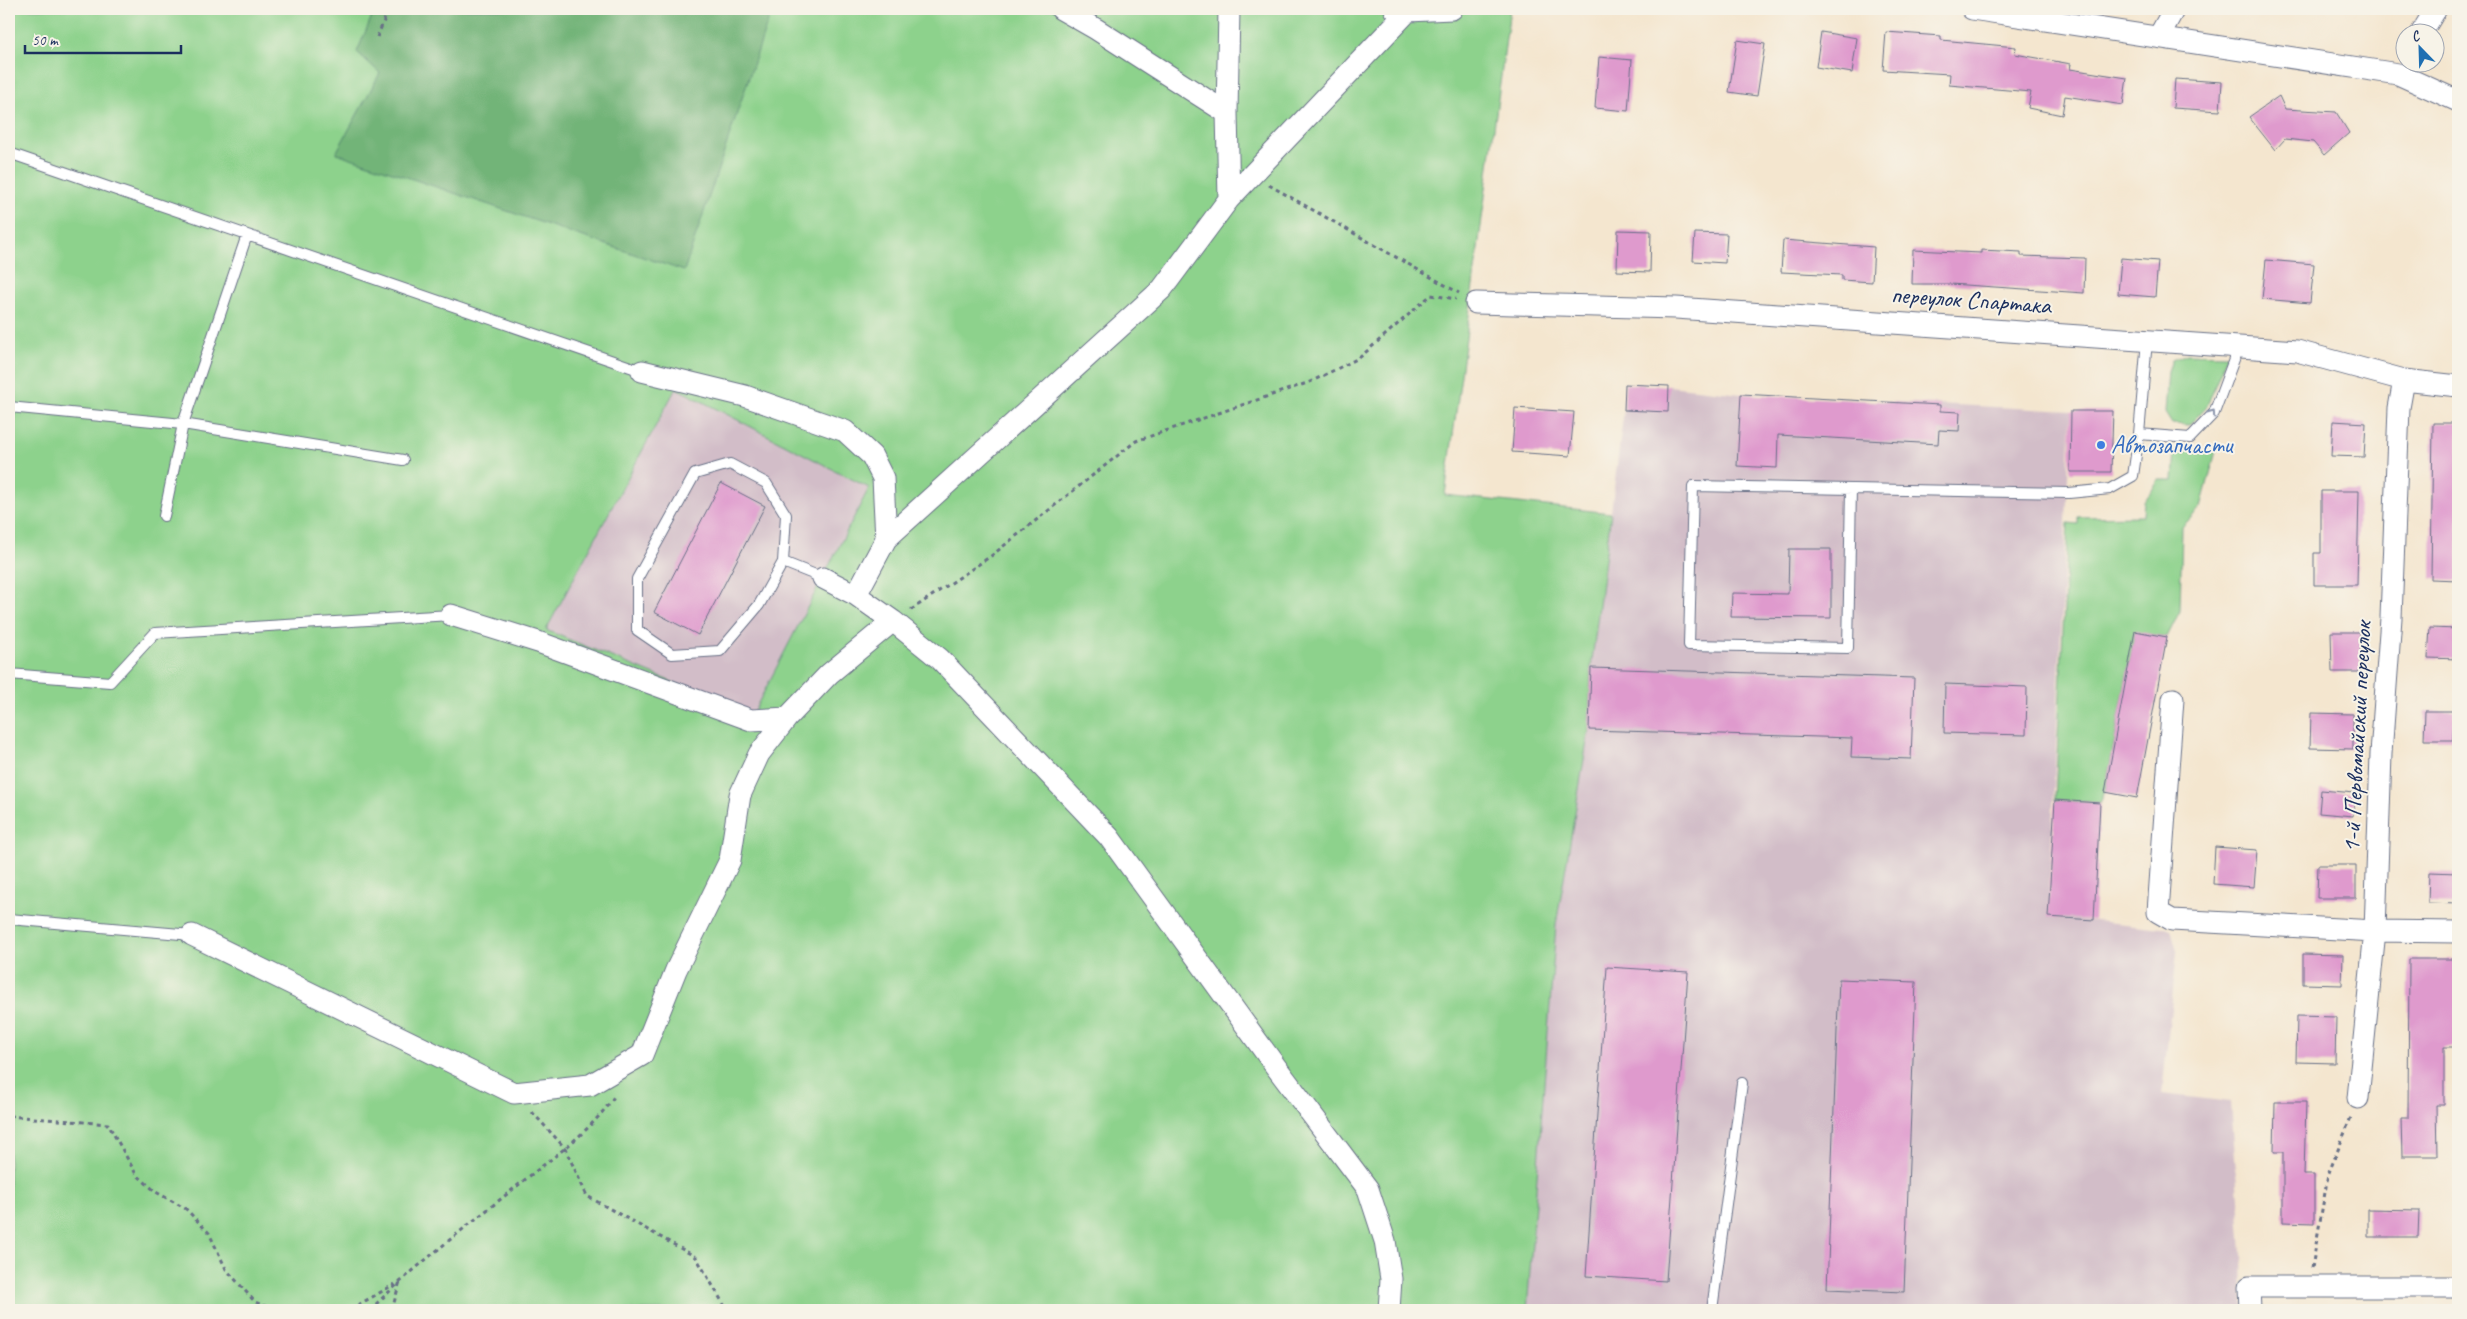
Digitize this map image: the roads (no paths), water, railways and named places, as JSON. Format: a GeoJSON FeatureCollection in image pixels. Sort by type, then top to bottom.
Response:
{"type":"FeatureCollection","features":[{"type":"Feature","properties":{"kind":"street"},"geometry":{"type":"LineString","coordinates":[[1061,9],[1096,29],[1227,113]]}},
{"type":"Feature","properties":{"kind":"street"},"geometry":{"type":"LineString","coordinates":[[1229,9],[1227,113],[1229,198]]}},
{"type":"Feature","properties":{"kind":"street"},"geometry":{"type":"LineString","coordinates":[[856,596],[886,539],[1162,289],[1229,198],[1401,10],[1452,9]]}},
{"type":"Feature","properties":{"kind":"street"},"geometry":{"type":"LineString","coordinates":[[1972,9],[2394,67]]}},
{"type":"Feature","properties":{"kind":"street"},"geometry":{"type":"LineString","coordinates":[[2159,36],[2174,9]]}},
{"type":"Feature","properties":{"kind":"street"},"geometry":{"type":"LineString","coordinates":[[2428,22],[2436,9]]}},
{"type":"Feature","properties":{"kind":"street"},"geometry":{"type":"LineString","coordinates":[[2408,72],[2458,102]]}},
{"type":"Feature","properties":{"kind":"street","name":"переулок Спартака"},"geometry":{"type":"LineString","coordinates":[[1476,303],[1676,308],[2297,350],[2404,380],[2458,386]]}},
{"type":"Feature","properties":{"kind":"street"},"geometry":{"type":"LineString","coordinates":[[642,371],[745,396],[844,431],[872,456],[884,478],[886,539]]}},
{"type":"Feature","properties":{"kind":"street","name":"1-й Первомайский переулок"},"geometry":{"type":"LineString","coordinates":[[2358,1098],[2375,931],[2381,754],[2391,618],[2399,408],[2404,380]]}},
{"type":"Feature","properties":{"kind":"street"},"geometry":{"type":"LineString","coordinates":[[823,578],[856,596],[893,621],[940,659],[1110,838],[1276,1067],[1368,1189],[1385,1241],[1391,1279],[1389,1310]]}},
{"type":"Feature","properties":{"kind":"street"},"geometry":{"type":"LineString","coordinates":[[451,615],[538,642],[751,720],[787,718]]}},
{"type":"Feature","properties":{"kind":"street"},"geometry":{"type":"LineString","coordinates":[[192,935],[514,1093],[590,1085],[642,1055],[676,970],[730,860],[740,795],[759,754],[787,718],[829,674],[893,621]]}},
{"type":"Feature","properties":{"kind":"street"},"geometry":{"type":"LineString","coordinates":[[2173,699],[2158,912],[2172,920],[2375,931],[2458,932]]}},
{"type":"Feature","properties":{"kind":"street"},"geometry":{"type":"LineString","coordinates":[[2250,1310],[2249,1287],[2458,1287]]}},
{"type":"Feature","properties":{"kind":"lane"},"geometry":{"type":"LineString","coordinates":[[9,153],[642,371]]}},
{"type":"Feature","properties":{"kind":"lane"},"geometry":{"type":"LineString","coordinates":[[164,516],[183,424],[246,235]]}},
{"type":"Feature","properties":{"kind":"lane"},"geometry":{"type":"LineString","coordinates":[[1851,489],[1848,648],[1690,646],[1693,486],[2069,493],[2110,489],[2133,476],[2139,434],[2147,340]]}},
{"type":"Feature","properties":{"kind":"lane"},"geometry":{"type":"LineString","coordinates":[[2139,434],[2190,438],[2214,413],[2239,346]]}},
{"type":"Feature","properties":{"kind":"lane"},"geometry":{"type":"LineString","coordinates":[[9,407],[183,424],[404,460]]}},
{"type":"Feature","properties":{"kind":"lane"},"geometry":{"type":"LineString","coordinates":[[730,464],[766,483],[786,515],[783,562],[759,604],[720,651],[672,654],[637,630],[637,579],[695,474],[730,464]]}},
{"type":"Feature","properties":{"kind":"lane"},"geometry":{"type":"LineString","coordinates":[[783,562],[823,578]]}},
{"type":"Feature","properties":{"kind":"lane"},"geometry":{"type":"LineString","coordinates":[[9,674],[110,682],[155,633],[451,615]]}},
{"type":"Feature","properties":{"kind":"lane"},"geometry":{"type":"LineString","coordinates":[[9,919],[192,935]]}},
{"type":"Feature","properties":{"kind":"lane"},"geometry":{"type":"LineString","coordinates":[[1712,1310],[1742,1082]]}},
{"type":"Feature","properties":{"kind":"place","name":"Автозапчасти"},"geometry":{"type":"Point","coordinates":[2101,445]}}]}
